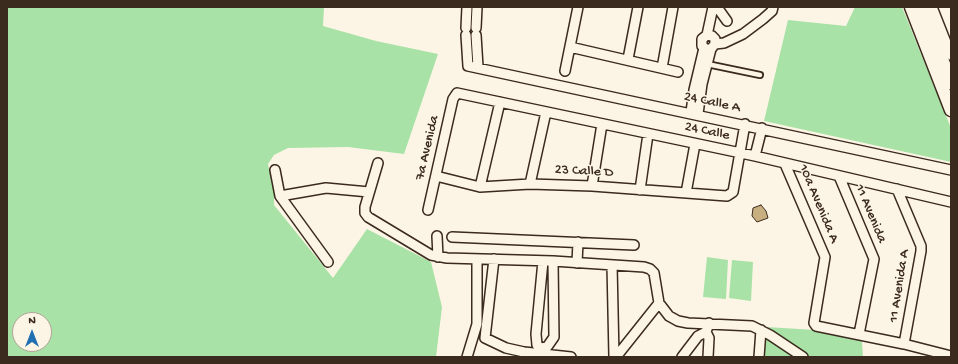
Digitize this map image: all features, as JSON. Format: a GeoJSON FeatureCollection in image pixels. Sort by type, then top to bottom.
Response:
{"type":"FeatureCollection","features":[{"type":"Feature","properties":{"kind":"street","name":"24 Calle A"},"geometry":{"type":"LineString","coordinates":[[467,7],[466,31],[468,66],[694,113],[951,170]]}},
{"type":"Feature","properties":{"kind":"street"},"geometry":{"type":"LineString","coordinates":[[477,7],[476,31],[478,67]]}},
{"type":"Feature","properties":{"kind":"street"},"geometry":{"type":"LineString","coordinates":[[565,71],[578,7]]}},
{"type":"Feature","properties":{"kind":"street"},"geometry":{"type":"LineString","coordinates":[[628,59],[638,7]]}},
{"type":"Feature","properties":{"kind":"street"},"geometry":{"type":"LineString","coordinates":[[662,68],[673,7]]}},
{"type":"Feature","properties":{"kind":"street"},"geometry":{"type":"LineString","coordinates":[[694,113],[694,90],[713,37],[707,35],[713,7]]}},
{"type":"Feature","properties":{"kind":"street"},"geometry":{"type":"LineString","coordinates":[[717,7],[727,21]]}},
{"type":"Feature","properties":{"kind":"street"},"geometry":{"type":"LineString","coordinates":[[710,47],[724,43],[743,34],[764,19],[772,11],[773,7]]}},
{"type":"Feature","properties":{"kind":"street"},"geometry":{"type":"LineString","coordinates":[[911,7],[951,110]]}},
{"type":"Feature","properties":{"kind":"street"},"geometry":{"type":"LineString","coordinates":[[932,8],[951,54]]}},
{"type":"Feature","properties":{"kind":"street"},"geometry":{"type":"LineString","coordinates":[[932,8],[951,83]]}},
{"type":"Feature","properties":{"kind":"street"},"geometry":{"type":"LineString","coordinates":[[570,47],[628,59],[678,72]]}},
{"type":"Feature","properties":{"kind":"street"},"geometry":{"type":"LineString","coordinates":[[694,113],[710,47]]}},
{"type":"Feature","properties":{"kind":"street","name":"24 Calle"},"geometry":{"type":"LineString","coordinates":[[457,93],[755,156],[951,202]]}},
{"type":"Feature","properties":{"kind":"street","name":"7a Avenida"},"geometry":{"type":"LineString","coordinates":[[428,210],[454,99],[457,93]]}},
{"type":"Feature","properties":{"kind":"street"},"geometry":{"type":"LineString","coordinates":[[480,187],[500,102]]}},
{"type":"Feature","properties":{"kind":"street"},"geometry":{"type":"LineString","coordinates":[[530,184],[546,112]]}},
{"type":"Feature","properties":{"kind":"street"},"geometry":{"type":"LineString","coordinates":[[592,186],[602,124]]}},
{"type":"Feature","properties":{"kind":"street"},"geometry":{"type":"LineString","coordinates":[[739,153],[745,124]]}},
{"type":"Feature","properties":{"kind":"street"},"geometry":{"type":"LineString","coordinates":[[755,156],[762,128]]}},
{"type":"Feature","properties":{"kind":"street"},"geometry":{"type":"LineString","coordinates":[[640,190],[648,134]]}},
{"type":"Feature","properties":{"kind":"street"},"geometry":{"type":"LineString","coordinates":[[686,193],[695,144]]}},
{"type":"Feature","properties":{"kind":"street","name":"23 Calle D"},"geometry":{"type":"LineString","coordinates":[[436,176],[480,187],[530,184],[592,186],[731,195],[733,192],[739,153]]}},
{"type":"Feature","properties":{"kind":"street"},"geometry":{"type":"LineString","coordinates":[[378,163],[365,207],[365,213],[368,217],[424,251],[438,257],[553,261],[650,269],[654,273],[656,280],[659,303],[669,316],[678,321],[707,327],[742,325],[761,330],[803,357]]}},
{"type":"Feature","properties":{"kind":"street","name":"10a Avenida A"},"geometry":{"type":"LineString","coordinates":[[785,164],[825,257],[814,319],[816,326],[859,334]]}},
{"type":"Feature","properties":{"kind":"street"},"geometry":{"type":"LineString","coordinates":[[275,170],[280,196],[328,262]]}},
{"type":"Feature","properties":{"kind":"street","name":"11 Avenida"},"geometry":{"type":"LineString","coordinates":[[839,176],[874,259],[859,334]]}},
{"type":"Feature","properties":{"kind":"street"},"geometry":{"type":"LineString","coordinates":[[280,196],[326,188],[369,192]]}},
{"type":"Feature","properties":{"kind":"street","name":"11 Avenida A"},"geometry":{"type":"LineString","coordinates":[[897,189],[921,251],[904,344]]}},
{"type":"Feature","properties":{"kind":"street"},"geometry":{"type":"LineString","coordinates":[[437,236],[438,257]]}},
{"type":"Feature","properties":{"kind":"street"},"geometry":{"type":"LineString","coordinates":[[452,237],[634,245]]}},
{"type":"Feature","properties":{"kind":"street"},"geometry":{"type":"LineString","coordinates":[[577,263],[578,242]]}},
{"type":"Feature","properties":{"kind":"street"},"geometry":{"type":"LineString","coordinates":[[467,357],[476,324],[477,259]]}},
{"type":"Feature","properties":{"kind":"street"},"geometry":{"type":"LineString","coordinates":[[494,259],[485,338],[506,348],[524,352],[571,357]]}},
{"type":"Feature","properties":{"kind":"street"},"geometry":{"type":"LineString","coordinates":[[543,261],[536,334],[537,345],[542,348],[547,346],[554,337],[553,261]]}},
{"type":"Feature","properties":{"kind":"street"},"geometry":{"type":"LineString","coordinates":[[612,265],[615,357]]}},
{"type":"Feature","properties":{"kind":"street"},"geometry":{"type":"LineString","coordinates":[[615,357],[659,303]]}},
{"type":"Feature","properties":{"kind":"street"},"geometry":{"type":"LineString","coordinates":[[682,357],[707,327]]}},
{"type":"Feature","properties":{"kind":"street"},"geometry":{"type":"LineString","coordinates":[[707,327],[709,338],[708,357]]}},
{"type":"Feature","properties":{"kind":"street"},"geometry":{"type":"LineString","coordinates":[[759,357],[761,330]]}},
{"type":"Feature","properties":{"kind":"street"},"geometry":{"type":"LineString","coordinates":[[859,334],[950,352]]}},
{"type":"Feature","properties":{"kind":"lane"},"geometry":{"type":"LineString","coordinates":[[707,64],[760,75]]}},
{"type":"Feature","properties":{"kind":"green space"},"geometry":{"type":"Polygon","coordinates":[[[7,7],[324,7],[323,26],[376,41],[438,54],[404,154],[348,147],[288,148],[274,155],[268,164],[274,192],[274,205],[333,278],[367,229],[431,262],[442,307],[436,357],[7,357],[7,7]]]}},
{"type":"Feature","properties":{"kind":"green space"},"geometry":{"type":"Polygon","coordinates":[[[855,7],[902,7],[951,128],[951,162],[764,121],[788,20],[846,26],[855,7]]]}},
{"type":"Feature","properties":{"kind":"green space"},"geometry":{"type":"Polygon","coordinates":[[[707,257],[728,260],[726,299],[703,297],[707,257]]]}},
{"type":"Feature","properties":{"kind":"green space"},"geometry":{"type":"Polygon","coordinates":[[[732,260],[753,262],[751,301],[729,298],[732,260]]]}},
{"type":"Feature","properties":{"kind":"green space"},"geometry":{"type":"Polygon","coordinates":[[[763,328],[816,330],[859,339],[862,342],[863,357],[761,357],[763,328]]]}},
{"type":"Feature","properties":{"kind":"building"},"geometry":{"type":"Polygon","coordinates":[[[761,205],[766,211],[768,218],[757,222],[752,216],[753,208],[761,205]]]}}]}
